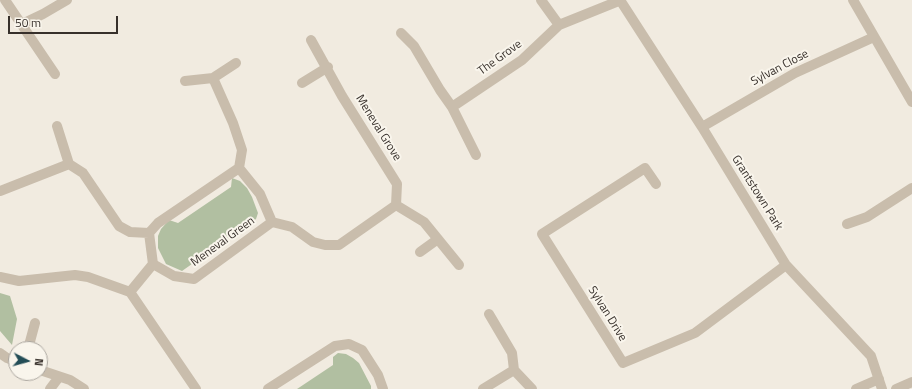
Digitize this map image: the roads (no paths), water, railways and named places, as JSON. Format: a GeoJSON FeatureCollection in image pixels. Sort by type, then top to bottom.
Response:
{"type":"FeatureCollection","features":[{"type":"Feature","properties":{"kind":"street"},"geometry":{"type":"LineString","coordinates":[[5,0],[55,74]]}},
{"type":"Feature","properties":{"kind":"street"},"geometry":{"type":"LineString","coordinates":[[22,24],[67,0]]}},
{"type":"Feature","properties":{"kind":"street"},"geometry":{"type":"LineString","coordinates":[[541,0],[559,25]]}},
{"type":"Feature","properties":{"kind":"street","name":"The Grove"},"geometry":{"type":"LineString","coordinates":[[452,107],[522,60],[559,25],[620,0]]}},
{"type":"Feature","properties":{"kind":"street","name":"Grantstown Park"},"geometry":{"type":"LineString","coordinates":[[620,0],[702,127],[786,265],[870,356],[881,384]]}},
{"type":"Feature","properties":{"kind":"street"},"geometry":{"type":"LineString","coordinates":[[853,0],[912,102]]}},
{"type":"Feature","properties":{"kind":"street"},"geometry":{"type":"LineString","coordinates":[[401,33],[414,46],[452,107],[476,155]]}},
{"type":"Feature","properties":{"kind":"street","name":"Sylvan Close"},"geometry":{"type":"LineString","coordinates":[[702,127],[795,73],[874,37]]}},
{"type":"Feature","properties":{"kind":"street","name":"Meneval Grove"},"geometry":{"type":"LineString","coordinates":[[311,40],[328,67],[342,96],[397,184],[396,205]]}},
{"type":"Feature","properties":{"kind":"street"},"geometry":{"type":"LineString","coordinates":[[184,80],[213,78],[236,63]]}},
{"type":"Feature","properties":{"kind":"street"},"geometry":{"type":"LineString","coordinates":[[302,83],[328,67]]}},
{"type":"Feature","properties":{"kind":"street"},"geometry":{"type":"LineString","coordinates":[[130,292],[153,264],[149,233],[158,223],[239,168],[242,150],[233,123],[213,78]]}},
{"type":"Feature","properties":{"kind":"street"},"geometry":{"type":"LineString","coordinates":[[57,126],[69,164],[83,173],[119,226],[130,232],[149,233]]}},
{"type":"Feature","properties":{"kind":"street"},"geometry":{"type":"LineString","coordinates":[[0,191],[69,164]]}},
{"type":"Feature","properties":{"kind":"street","name":"Meneval Green"},"geometry":{"type":"LineString","coordinates":[[153,264],[174,276],[194,279],[272,222],[260,194],[239,168]]}},
{"type":"Feature","properties":{"kind":"street","name":"Sylvan Drive"},"geometry":{"type":"LineString","coordinates":[[656,184],[645,168],[542,234],[623,363],[695,334],[786,265]]}},
{"type":"Feature","properties":{"kind":"street"},"geometry":{"type":"LineString","coordinates":[[848,224],[867,217],[912,188]]}},
{"type":"Feature","properties":{"kind":"street"},"geometry":{"type":"LineString","coordinates":[[272,222],[292,227],[313,242],[325,245],[339,245],[396,205],[424,222],[459,265]]}},
{"type":"Feature","properties":{"kind":"street"},"geometry":{"type":"LineString","coordinates":[[420,252],[438,239]]}},
{"type":"Feature","properties":{"kind":"street"},"geometry":{"type":"LineString","coordinates":[[0,277],[20,281],[75,275],[88,277],[130,292],[196,389]]}},
{"type":"Feature","properties":{"kind":"street"},"geometry":{"type":"LineString","coordinates":[[489,314],[512,352],[514,370],[532,389]]}},
{"type":"Feature","properties":{"kind":"street"},"geometry":{"type":"LineString","coordinates":[[30,341],[35,323]]}},
{"type":"Feature","properties":{"kind":"street"},"geometry":{"type":"LineString","coordinates":[[268,389],[335,346],[349,344],[362,350],[378,375],[383,389]]}},
{"type":"Feature","properties":{"kind":"street"},"geometry":{"type":"LineString","coordinates":[[483,389],[514,370]]}},
{"type":"Feature","properties":{"kind":"street"},"geometry":{"type":"LineString","coordinates":[[48,373],[70,380],[84,389]]}},
{"type":"Feature","properties":{"kind":"street"},"geometry":{"type":"LineString","coordinates":[[50,389],[59,377]]}},
{"type":"Feature","properties":{"kind":"street"},"geometry":{"type":"LineString","coordinates":[[896,389],[912,382]]}},
{"type":"Feature","properties":{"kind":"street"},"geometry":{"type":"LineString","coordinates":[[856,389],[881,384]]}}]}
